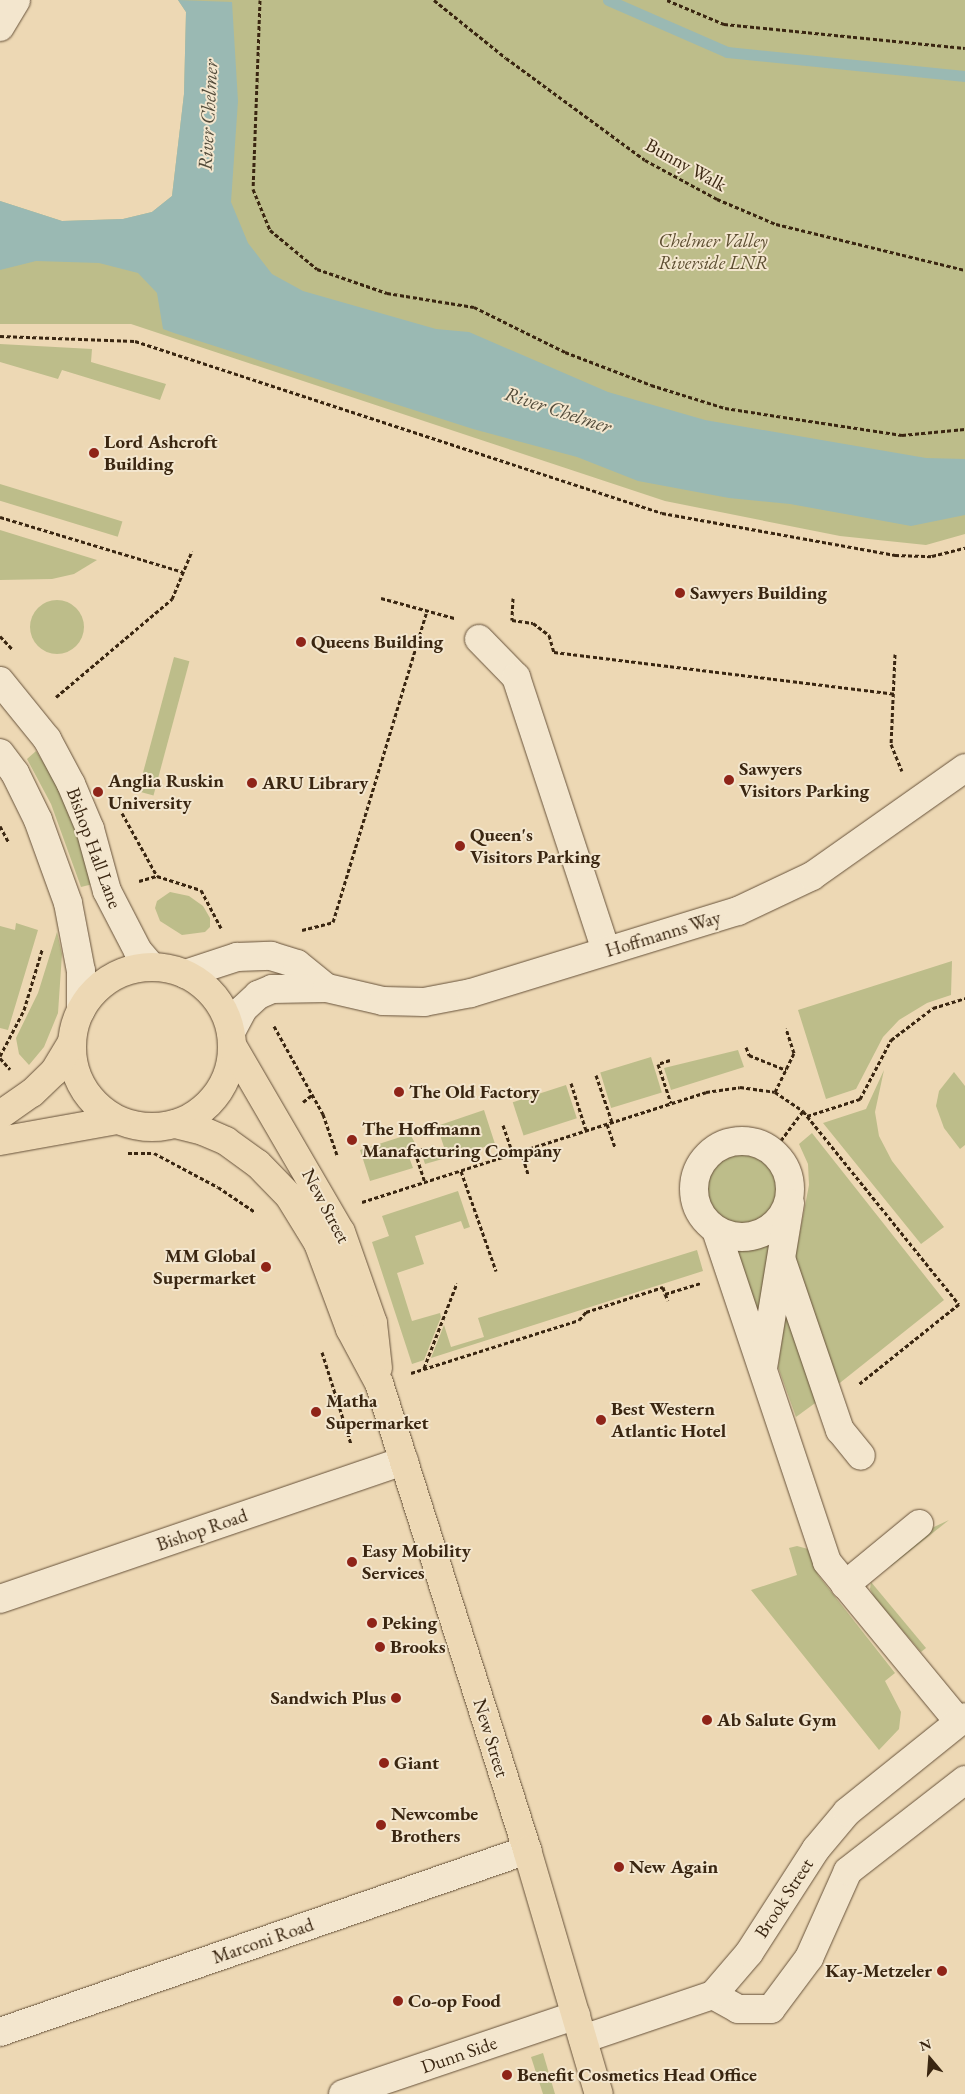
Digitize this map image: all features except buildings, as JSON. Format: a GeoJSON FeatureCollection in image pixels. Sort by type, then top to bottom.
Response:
{"type":"FeatureCollection","features":[{"type":"Feature","properties":{"kind":"main road"},"geometry":{"type":"LineString","coordinates":[[0,1115],[32,1093],[54,1072],[71,1044],[80,1010],[93,992],[110,978],[130,970],[152,967],[185,974],[212,995],[222,1008],[232,1039],[230,1066],[223,1086],[210,1102],[175,1124],[145,1127],[117,1120],[101,1110],[83,1088],[72,1063],[71,1044]]}},
{"type":"Feature","properties":{"kind":"main road","name":"New Street"},"geometry":{"type":"LineString","coordinates":[[232,1039],[341,1232],[373,1323],[379,1382]]}},
{"type":"Feature","properties":{"kind":"main road"},"geometry":{"type":"LineString","coordinates":[[0,1141],[117,1120]]}},
{"type":"Feature","properties":{"kind":"main road","name":"New Street"},"geometry":{"type":"LineString","coordinates":[[175,1124],[203,1131],[226,1141],[258,1164],[289,1196],[318,1243],[350,1329],[379,1382],[527,1850],[599,2094]]}},
{"type":"Feature","properties":{"kind":"street"},"geometry":{"type":"LineString","coordinates":[[0,27],[16,0]]}},
{"type":"Feature","properties":{"kind":"street"},"geometry":{"type":"LineString","coordinates":[[471,630],[516,677],[606,951]]}},
{"type":"Feature","properties":{"kind":"street","name":"Bishop Hall Lane"},"geometry":{"type":"LineString","coordinates":[[0,680],[41,731],[71,784],[90,829],[107,891],[138,951],[152,967]]}},
{"type":"Feature","properties":{"kind":"street"},"geometry":{"type":"LineString","coordinates":[[0,753],[15,773],[38,820],[68,904],[81,972],[80,1010]]}},
{"type":"Feature","properties":{"kind":"street","name":"Hoffmanns Way"},"geometry":{"type":"LineString","coordinates":[[258,995],[286,988],[327,988],[383,1001],[424,1002],[470,993],[738,912],[812,876],[925,799],[965,768]]}},
{"type":"Feature","properties":{"kind":"street","name":"Hoffmanns Way"},"geometry":{"type":"LineString","coordinates":[[185,974],[238,957],[271,956],[297,964],[327,988]]}},
{"type":"Feature","properties":{"kind":"street"},"geometry":{"type":"LineString","coordinates":[[232,1039],[243,1009],[258,995]]}},
{"type":"Feature","properties":{"kind":"street"},"geometry":{"type":"LineString","coordinates":[[763,1371],[782,1261],[790,1201],[789,1174],[773,1151],[760,1144],[732,1141],[719,1146],[699,1166],[694,1194],[702,1216],[716,1230],[740,1238],[766,1232],[784,1214],[790,1201]]}},
{"type":"Feature","properties":{"kind":"street"},"geometry":{"type":"LineString","coordinates":[[716,1230],[827,1562],[962,1720]]}},
{"type":"Feature","properties":{"kind":"street"},"geometry":{"type":"LineString","coordinates":[[782,1261],[840,1430],[861,1456]]}},
{"type":"Feature","properties":{"kind":"street","name":"Bishop Road"},"geometry":{"type":"LineString","coordinates":[[0,1599],[404,1462]]}},
{"type":"Feature","properties":{"kind":"street"},"geometry":{"type":"LineString","coordinates":[[845,1585],[919,1524]]}},
{"type":"Feature","properties":{"kind":"street","name":"Brook Street"},"geometry":{"type":"LineString","coordinates":[[713,1995],[749,1952],[816,1849],[847,1812],[962,1720]]}},
{"type":"Feature","properties":{"kind":"street"},"geometry":{"type":"LineString","coordinates":[[579,2027],[713,1995],[738,2009],[771,2009],[808,1958],[848,1871],[965,1780]]}},
{"type":"Feature","properties":{"kind":"street","name":"Marconi Road"},"geometry":{"type":"LineString","coordinates":[[0,2032],[527,1850]]}},
{"type":"Feature","properties":{"kind":"street","name":"Dunn Side"},"geometry":{"type":"LineString","coordinates":[[343,2094],[579,2027]]}},
{"type":"Feature","properties":{"kind":"path"},"geometry":{"type":"LineString","coordinates":[[260,0],[253,189],[270,230],[317,269],[387,293],[474,307],[565,352],[652,385],[725,408],[902,435],[965,429]]}},
{"type":"Feature","properties":{"kind":"path","name":"Bunny Walk"},"geometry":{"type":"LineString","coordinates":[[434,0],[506,58],[645,160],[717,199],[776,224],[965,270]]}},
{"type":"Feature","properties":{"kind":"path"},"geometry":{"type":"LineString","coordinates":[[667,0],[724,24],[965,48]]}},
{"type":"Feature","properties":{"kind":"path"},"geometry":{"type":"LineString","coordinates":[[0,336],[135,341],[662,513],[895,555],[932,556],[965,548]]}},
{"type":"Feature","properties":{"kind":"path"},"geometry":{"type":"LineString","coordinates":[[0,517],[182,572]]}},
{"type":"Feature","properties":{"kind":"path"},"geometry":{"type":"LineString","coordinates":[[56,697],[172,599],[192,551]]}},
{"type":"Feature","properties":{"kind":"path"},"geometry":{"type":"LineString","coordinates":[[380,598],[428,611],[471,630]]}},
{"type":"Feature","properties":{"kind":"path"},"geometry":{"type":"LineString","coordinates":[[512,620],[513,598]]}},
{"type":"Feature","properties":{"kind":"path"},"geometry":{"type":"LineString","coordinates":[[297,932],[333,922],[428,611]]}},
{"type":"Feature","properties":{"kind":"path"},"geometry":{"type":"LineString","coordinates":[[505,619],[533,623],[549,635],[554,652],[894,694]]}},
{"type":"Feature","properties":{"kind":"path"},"geometry":{"type":"LineString","coordinates":[[0,636],[19,656]]}},
{"type":"Feature","properties":{"kind":"path"},"geometry":{"type":"LineString","coordinates":[[896,654],[891,744],[899,767],[925,799]]}},
{"type":"Feature","properties":{"kind":"path"},"geometry":{"type":"LineString","coordinates":[[50,690],[61,705]]}},
{"type":"Feature","properties":{"kind":"path"},"geometry":{"type":"LineString","coordinates":[[119,808],[157,876],[201,890],[238,957]]}},
{"type":"Feature","properties":{"kind":"path"},"geometry":{"type":"LineString","coordinates":[[221,928],[230,927]]}},
{"type":"Feature","properties":{"kind":"path"},"geometry":{"type":"LineString","coordinates":[[0,1056],[24,1010],[44,944]]}},
{"type":"Feature","properties":{"kind":"path"},"geometry":{"type":"LineString","coordinates":[[258,995],[322,1114],[338,1160]]}},
{"type":"Feature","properties":{"kind":"path"},"geometry":{"type":"LineString","coordinates":[[807,1116],[860,1099],[892,1040],[933,1008],[965,998]]}},
{"type":"Feature","properties":{"kind":"path"},"geometry":{"type":"LineString","coordinates":[[775,1092],[794,1053],[786,1028]]}},
{"type":"Feature","properties":{"kind":"path"},"geometry":{"type":"LineString","coordinates":[[746,1047],[749,1055],[786,1070]]}},
{"type":"Feature","properties":{"kind":"path"},"geometry":{"type":"LineString","coordinates":[[670,1060],[658,1064],[671,1103]]}},
{"type":"Feature","properties":{"kind":"path"},"geometry":{"type":"LineString","coordinates":[[596,1075],[612,1122]]}},
{"type":"Feature","properties":{"kind":"path"},"geometry":{"type":"LineString","coordinates":[[571,1084],[586,1130]]}},
{"type":"Feature","properties":{"kind":"path"},"geometry":{"type":"LineString","coordinates":[[773,1151],[803,1111]]}},
{"type":"Feature","properties":{"kind":"path"},"geometry":{"type":"LineString","coordinates":[[607,1124],[615,1147]]}},
{"type":"Feature","properties":{"kind":"path"},"geometry":{"type":"LineString","coordinates":[[503,1125],[512,1154]]}},
{"type":"Feature","properties":{"kind":"path"},"geometry":{"type":"LineString","coordinates":[[422,1148],[417,1158],[425,1182]]}},
{"type":"Feature","properties":{"kind":"path"},"geometry":{"type":"LineString","coordinates":[[520,1151],[528,1174]]}},
{"type":"Feature","properties":{"kind":"path"},"geometry":{"type":"LineString","coordinates":[[126,1152],[154,1153],[218,1186],[257,1213]]}},
{"type":"Feature","properties":{"kind":"path"},"geometry":{"type":"LineString","coordinates":[[461,1171],[496,1271]]}},
{"type":"Feature","properties":{"kind":"path"},"geometry":{"type":"LineString","coordinates":[[665,1294],[730,1273]]}},
{"type":"Feature","properties":{"kind":"path"},"geometry":{"type":"LineString","coordinates":[[424,1369],[457,1283]]}},
{"type":"Feature","properties":{"kind":"path"},"geometry":{"type":"LineString","coordinates":[[379,1382],[579,1320],[586,1312],[663,1287],[668,1300]]}},
{"type":"Feature","properties":{"kind":"path"},"geometry":{"type":"LineString","coordinates":[[319,1343],[362,1477]]}},
{"type":"Feature","properties":{"kind":"green space","name":"Chelmer Valley Riverside LNR"},"geometry":{"type":"Polygon","coordinates":[[[178,0],[965,0],[965,534],[926,545],[840,536],[665,501],[131,324],[0,324],[0,201],[62,221],[123,219],[152,212],[172,196],[184,94],[186,12],[178,0]]]}},
{"type":"Feature","properties":{"kind":"green space"},"geometry":{"type":"Polygon","coordinates":[[[0,344],[92,349],[91,362],[166,384],[160,400],[62,370],[58,379],[0,362],[0,344]]]}},
{"type":"Feature","properties":{"kind":"green space"},"geometry":{"type":"Polygon","coordinates":[[[0,484],[122,521],[118,537],[0,501],[0,484]]]}},
{"type":"Feature","properties":{"kind":"green space"},"geometry":{"type":"Polygon","coordinates":[[[0,530],[97,560],[74,574],[52,579],[0,580],[0,530]]]}},
{"type":"Feature","properties":{"kind":"green space"},"geometry":{"type":"Polygon","coordinates":[[[52,600],[62,600],[72,604],[80,612],[84,627],[80,642],[72,650],[62,654],[52,654],[42,650],[34,642],[30,632],[30,622],[34,612],[42,604],[52,600]]]}},
{"type":"Feature","properties":{"kind":"green space"},"geometry":{"type":"Polygon","coordinates":[[[174,657],[189,661],[153,795],[138,791],[174,657]]]}},
{"type":"Feature","properties":{"kind":"green space"},"geometry":{"type":"Polygon","coordinates":[[[36,751],[53,777],[75,825],[93,884],[81,887],[51,804],[27,759],[36,751]]]}},
{"type":"Feature","properties":{"kind":"green space"},"geometry":{"type":"Polygon","coordinates":[[[170,892],[189,896],[203,906],[210,918],[210,927],[205,932],[182,935],[160,921],[155,908],[157,901],[170,892]]]}},
{"type":"Feature","properties":{"kind":"green space"},"geometry":{"type":"Polygon","coordinates":[[[16,923],[38,930],[8,1030],[0,1028],[0,926],[15,930],[16,923]]]}},
{"type":"Feature","properties":{"kind":"green space"},"geometry":{"type":"Polygon","coordinates":[[[57,932],[62,954],[58,1013],[44,1047],[29,1065],[19,1054],[16,1038],[38,993],[57,932]]]}},
{"type":"Feature","properties":{"kind":"green space"},"geometry":{"type":"Polygon","coordinates":[[[952,961],[951,995],[927,1003],[899,1020],[883,1037],[856,1089],[826,1099],[798,1010],[952,961]]]}},
{"type":"Feature","properties":{"kind":"green space"},"geometry":{"type":"Polygon","coordinates":[[[738,1050],[744,1067],[671,1090],[664,1068],[738,1050]]]}},
{"type":"Feature","properties":{"kind":"green space"},"geometry":{"type":"Polygon","coordinates":[[[651,1057],[662,1092],[611,1108],[600,1072],[651,1057]]]}},
{"type":"Feature","properties":{"kind":"green space"},"geometry":{"type":"Polygon","coordinates":[[[884,1070],[875,1112],[879,1136],[892,1161],[944,1227],[921,1244],[823,1123],[866,1109],[884,1070]]]}},
{"type":"Feature","properties":{"kind":"green space"},"geometry":{"type":"Polygon","coordinates":[[[954,1072],[965,1086],[965,1145],[960,1149],[944,1128],[936,1106],[939,1091],[954,1072]]]}},
{"type":"Feature","properties":{"kind":"green space"},"geometry":{"type":"Polygon","coordinates":[[[566,1085],[577,1118],[524,1136],[513,1102],[566,1085]]]}},
{"type":"Feature","properties":{"kind":"green space"},"geometry":{"type":"Polygon","coordinates":[[[484,1110],[495,1144],[425,1164],[423,1158],[427,1150],[444,1147],[437,1126],[484,1110]]]}},
{"type":"Feature","properties":{"kind":"green space"},"geometry":{"type":"Polygon","coordinates":[[[812,1133],[944,1300],[836,1386],[794,1263],[809,1185],[808,1164],[799,1144],[812,1133]]]}},
{"type":"Feature","properties":{"kind":"green space"},"geometry":{"type":"Polygon","coordinates":[[[410,1134],[416,1145],[409,1157],[413,1168],[370,1181],[360,1150],[410,1134]]]}},
{"type":"Feature","properties":{"kind":"green space"},"geometry":{"type":"Polygon","coordinates":[[[735,1155],[749,1155],[761,1160],[771,1170],[776,1182],[776,1196],[771,1208],[761,1218],[749,1223],[735,1223],[723,1218],[713,1208],[708,1196],[708,1182],[713,1170],[723,1160],[735,1155]]]}},
{"type":"Feature","properties":{"kind":"green space"},"geometry":{"type":"Polygon","coordinates":[[[458,1191],[470,1227],[464,1229],[461,1221],[415,1236],[424,1264],[397,1273],[412,1321],[440,1313],[441,1317],[424,1360],[412,1364],[372,1242],[389,1236],[382,1216],[458,1191]]]}},
{"type":"Feature","properties":{"kind":"green space"},"geometry":{"type":"Polygon","coordinates":[[[774,1236],[762,1340],[733,1246],[753,1245],[774,1236]]]}},
{"type":"Feature","properties":{"kind":"green space"},"geometry":{"type":"Polygon","coordinates":[[[697,1250],[703,1271],[431,1358],[444,1325],[451,1347],[484,1337],[478,1318],[697,1250]]]}},
{"type":"Feature","properties":{"kind":"green space"},"geometry":{"type":"Polygon","coordinates":[[[788,1300],[822,1398],[796,1417],[778,1367],[788,1300]]]}},
{"type":"Feature","properties":{"kind":"green space"},"geometry":{"type":"Polygon","coordinates":[[[949,1520],[891,1566],[885,1558],[921,1533],[949,1520]]]}},
{"type":"Feature","properties":{"kind":"green space"},"geometry":{"type":"Polygon","coordinates":[[[797,1546],[808,1549],[818,1575],[895,1673],[885,1681],[901,1712],[899,1729],[879,1750],[751,1590],[797,1575],[789,1548],[797,1546]]]}},
{"type":"Feature","properties":{"kind":"green space"},"geometry":{"type":"Polygon","coordinates":[[[871,1582],[926,1648],[921,1652],[874,1597],[870,1589],[871,1582]]]}},
{"type":"Feature","properties":{"kind":"green space"},"geometry":{"type":"Polygon","coordinates":[[[543,2053],[555,2094],[543,2094],[531,2057],[543,2053]]]}},
{"type":"Feature","properties":{"kind":"water","name":"River Chelmer"},"geometry":{"type":"Polygon","coordinates":[[[178,0],[232,2],[238,101],[231,202],[248,243],[272,274],[303,291],[436,329],[469,332],[608,392],[705,420],[926,458],[965,459],[965,515],[911,526],[790,504],[729,498],[638,481],[577,457],[473,429],[163,329],[157,293],[138,273],[99,263],[36,261],[0,270],[0,201],[62,221],[123,219],[152,212],[172,196],[184,94],[186,12],[178,0]]]}},
{"type":"Feature","properties":{"kind":"waterway"},"geometry":{"type":"LineString","coordinates":[[608,0],[727,52],[965,76]]}},
{"type":"Feature","properties":{"kind":"place","name":"Lord Ashcroft Building"},"geometry":{"type":"Point","coordinates":[94,453]}},
{"type":"Feature","properties":{"kind":"place","name":"Sawyers Building"},"geometry":{"type":"Point","coordinates":[680,593]}},
{"type":"Feature","properties":{"kind":"place","name":"Queens Building"},"geometry":{"type":"Point","coordinates":[301,642]}},
{"type":"Feature","properties":{"kind":"place","name":"Sawyers Visitors Parking"},"geometry":{"type":"Point","coordinates":[729,780]}},
{"type":"Feature","properties":{"kind":"place","name":"ARU Library"},"geometry":{"type":"Point","coordinates":[252,783]}},
{"type":"Feature","properties":{"kind":"place","name":"Anglia Ruskin University"},"geometry":{"type":"Point","coordinates":[98,792]}},
{"type":"Feature","properties":{"kind":"place","name":"Queen's Visitors Parking"},"geometry":{"type":"Point","coordinates":[460,846]}},
{"type":"Feature","properties":{"kind":"place","name":"The Old Factory"},"geometry":{"type":"Point","coordinates":[399,1092]}},
{"type":"Feature","properties":{"kind":"place","name":"The Hoffmann Manafacturing Company"},"geometry":{"type":"Point","coordinates":[352,1140]}},
{"type":"Feature","properties":{"kind":"place","name":"MM Global Supermarket"},"geometry":{"type":"Point","coordinates":[266,1267]}},
{"type":"Feature","properties":{"kind":"place","name":"Matha Supermarket"},"geometry":{"type":"Point","coordinates":[316,1412]}},
{"type":"Feature","properties":{"kind":"place","name":"Best Western Atlantic Hotel"},"geometry":{"type":"Point","coordinates":[601,1420]}},
{"type":"Feature","properties":{"kind":"place","name":"Easy Mobility Services"},"geometry":{"type":"Point","coordinates":[352,1562]}},
{"type":"Feature","properties":{"kind":"place","name":"Peking"},"geometry":{"type":"Point","coordinates":[372,1623]}},
{"type":"Feature","properties":{"kind":"place","name":"Brooks"},"geometry":{"type":"Point","coordinates":[380,1647]}},
{"type":"Feature","properties":{"kind":"place","name":"Sandwich Plus"},"geometry":{"type":"Point","coordinates":[396,1698]}},
{"type":"Feature","properties":{"kind":"place","name":"Ab Salute Gym"},"geometry":{"type":"Point","coordinates":[707,1720]}},
{"type":"Feature","properties":{"kind":"place","name":"Giant"},"geometry":{"type":"Point","coordinates":[384,1763]}},
{"type":"Feature","properties":{"kind":"place","name":"Newcombe Brothers"},"geometry":{"type":"Point","coordinates":[381,1825]}},
{"type":"Feature","properties":{"kind":"place","name":"New Again"},"geometry":{"type":"Point","coordinates":[619,1867]}},
{"type":"Feature","properties":{"kind":"place","name":"Kay-Metzeler"},"geometry":{"type":"Point","coordinates":[942,1971]}},
{"type":"Feature","properties":{"kind":"place","name":"Co-op Food"},"geometry":{"type":"Point","coordinates":[398,2001]}},
{"type":"Feature","properties":{"kind":"place","name":"Benefit Cosmetics Head Office"},"geometry":{"type":"Point","coordinates":[507,2075]}}]}
